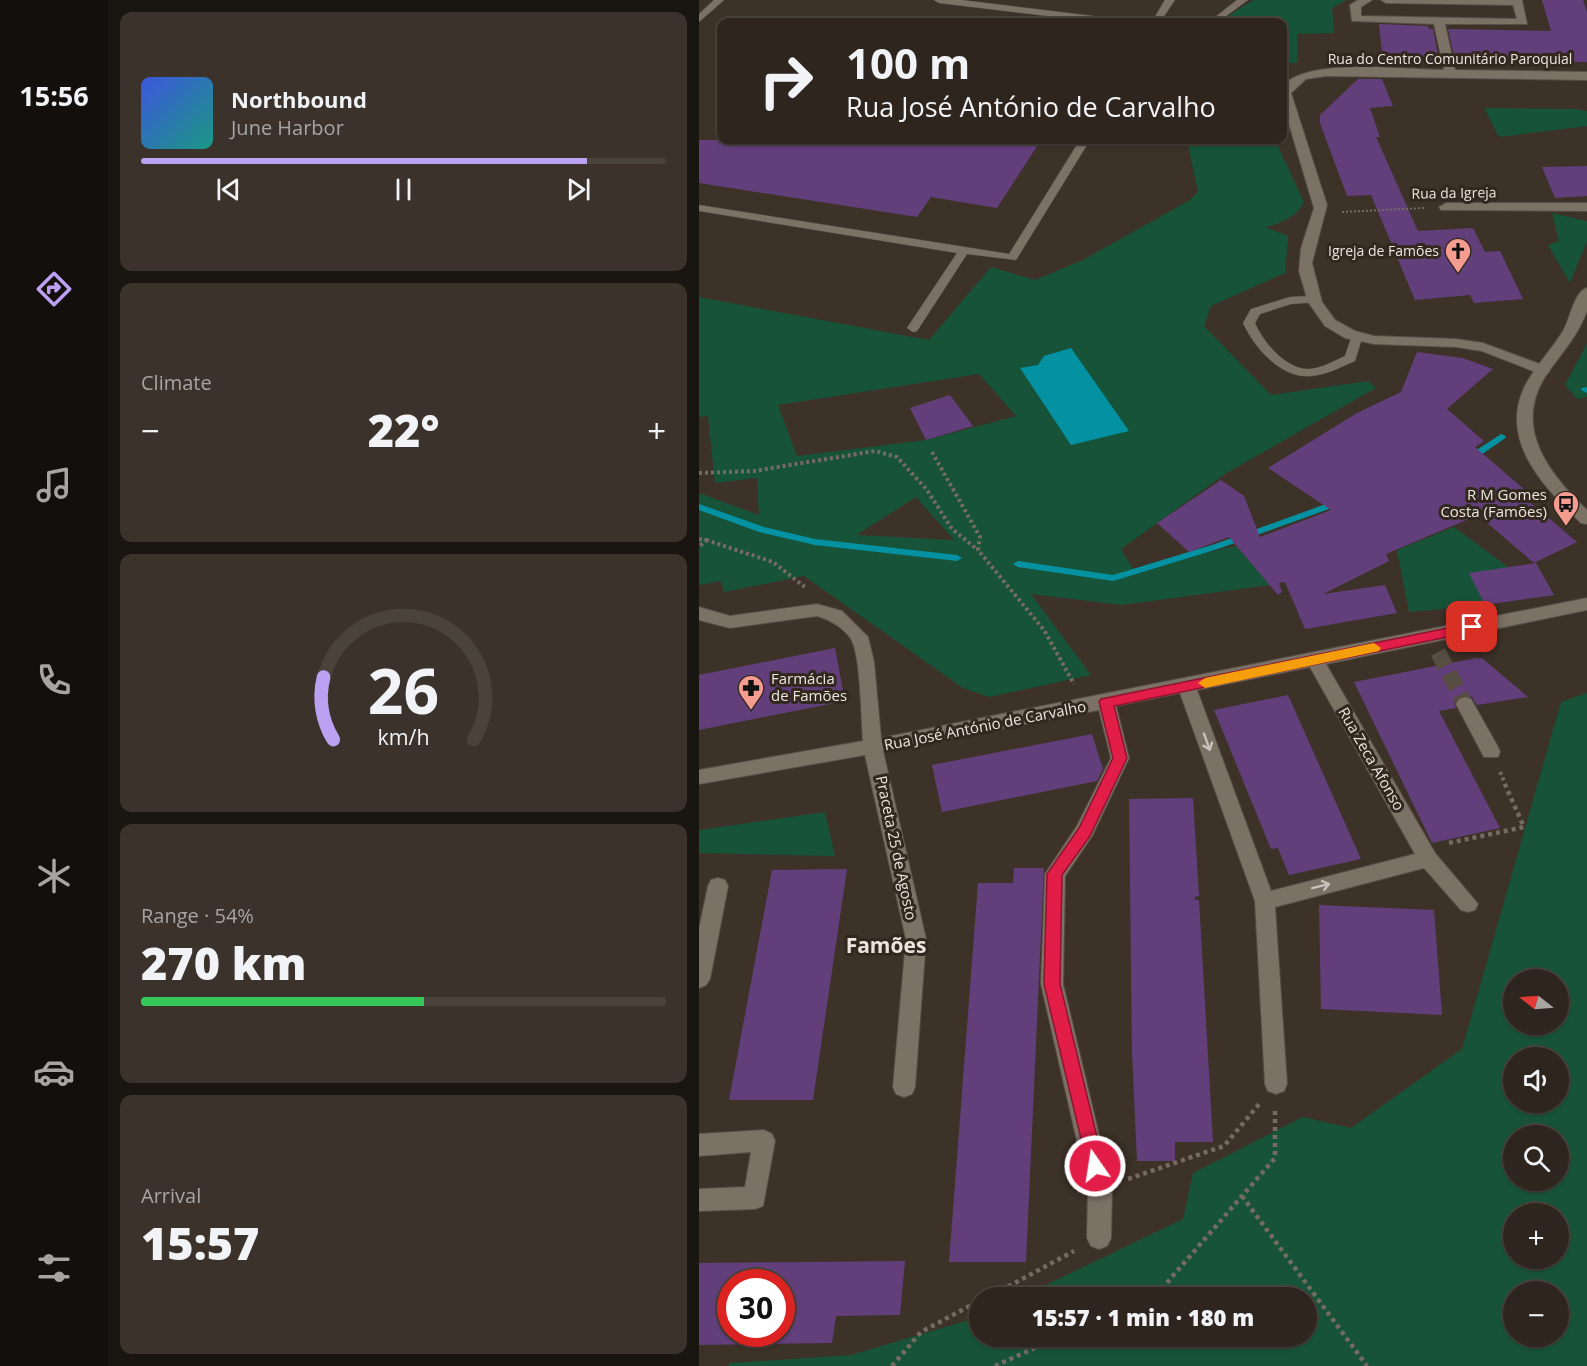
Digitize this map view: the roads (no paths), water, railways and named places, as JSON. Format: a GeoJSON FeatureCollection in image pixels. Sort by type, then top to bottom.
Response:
{"type":"FeatureCollection","features":[{"type":"Feature","properties":{"kind":"street"},"geometry":{"type":"LineString","coordinates":[[1367,0],[1355,6],[1356,19],[1523,22],[1518,2],[1386,0]]}},
{"type":"Feature","properties":{"kind":"street"},"geometry":{"type":"LineString","coordinates":[[1439,21],[1450,72]]}},
{"type":"Feature","properties":{"kind":"street","name":"Rua do Centro Comunitário Paroquial"},"geometry":{"type":"LineString","coordinates":[[1287,88],[1289,84],[1305,77],[1325,73],[1450,72],[1587,76]]}},
{"type":"Feature","properties":{"kind":"street","name":"Rua do Centro Comunitário Paroquial"},"geometry":{"type":"LineString","coordinates":[[1287,99],[1318,196],[1321,213],[1308,241],[1305,269],[1313,300]]}},
{"type":"Feature","properties":{"kind":"street","name":"Rua da Igreja"},"geometry":{"type":"LineString","coordinates":[[1446,207],[1587,207]]}},
{"type":"Feature","properties":{"kind":"street"},"geometry":{"type":"LineString","coordinates":[[1587,292],[1573,327],[1543,370],[1528,397],[1526,423],[1530,452],[1551,485],[1587,519]]}},
{"type":"Feature","properties":{"kind":"street"},"geometry":{"type":"LineString","coordinates":[[1313,300],[1332,327],[1356,338],[1482,347],[1543,370]]}},
{"type":"Feature","properties":{"kind":"street","name":"Rua José António de Carvalho"},"geometry":{"type":"LineString","coordinates":[[699,777],[1084,707],[1315,660],[1434,644],[1587,604]]}},
{"type":"Feature","properties":{"kind":"street","name":"Praceta 25 de Agosto"},"geometry":{"type":"LineString","coordinates":[[699,613],[713,619],[730,622],[817,610],[836,615],[859,637],[865,662],[873,747],[916,939],[904,1087]]}},
{"type":"Feature","properties":{"kind":"street","name":"Rua Zeca Afonso"},"geometry":{"type":"LineString","coordinates":[[1315,660],[1425,854],[1468,904]]}},
{"type":"Feature","properties":{"kind":"street"},"geometry":{"type":"LineString","coordinates":[[1188,687],[1265,901],[1276,1084]]}},
{"type":"Feature","properties":{"kind":"street"},"geometry":{"type":"LineString","coordinates":[[1099,1238],[1100,1189],[1052,984],[1055,874],[1085,831],[1120,758],[1106,702]]}},
{"type":"Feature","properties":{"kind":"street"},"geometry":{"type":"LineString","coordinates":[[1465,704],[1491,752]]}},
{"type":"Feature","properties":{"kind":"street"},"geometry":{"type":"LineString","coordinates":[[1265,901],[1425,854]]}},
{"type":"Feature","properties":{"kind":"street"},"geometry":{"type":"LineString","coordinates":[[699,979],[718,886]]}},
{"type":"Feature","properties":{"kind":"street"},"geometry":{"type":"LineString","coordinates":[[699,1145],[765,1141],[755,1198],[699,1200]]}},
{"type":"Feature","properties":{"kind":"lane"},"geometry":{"type":"LineString","coordinates":[[699,19],[719,0]]}},
{"type":"Feature","properties":{"kind":"lane"},"geometry":{"type":"LineString","coordinates":[[939,0],[1085,18]]}},
{"type":"Feature","properties":{"kind":"lane"},"geometry":{"type":"LineString","coordinates":[[1159,18],[1170,0]]}},
{"type":"Feature","properties":{"kind":"lane"},"geometry":{"type":"LineString","coordinates":[[1218,18],[1243,0]]}},
{"type":"Feature","properties":{"kind":"lane"},"geometry":{"type":"LineString","coordinates":[[699,208],[1013,258],[1083,144]]}},
{"type":"Feature","properties":{"kind":"lane"},"geometry":{"type":"LineString","coordinates":[[913,328],[964,250]]}},
{"type":"Feature","properties":{"kind":"lane"},"geometry":{"type":"LineString","coordinates":[[1313,300],[1290,300],[1254,312],[1249,323],[1253,335],[1266,349],[1296,370],[1307,373],[1351,358],[1356,338]]}},
{"type":"Feature","properties":{"kind":"water"},"geometry":{"type":"Polygon","coordinates":[[[1071,348],[1129,431],[1071,445],[1020,368],[1038,365],[1044,356],[1071,348]]]}},
{"type":"Feature","properties":{"kind":"waterway"},"geometry":{"type":"LineString","coordinates":[[1469,459],[1501,437]]}},
{"type":"Feature","properties":{"kind":"waterway"},"geometry":{"type":"LineString","coordinates":[[1018,564],[1113,578],[1218,546],[1337,503]]}},
{"type":"Feature","properties":{"kind":"waterway"},"geometry":{"type":"LineString","coordinates":[[699,507],[762,530],[815,542],[957,558]]}},
{"type":"Feature","properties":{"kind":"tunnel"},"geometry":{"type":"LineString","coordinates":[[1438,652],[1465,704]]}},
{"type":"Feature","properties":{"kind":"place","name":"Igreja de Famões"},"geometry":{"type":"Point","coordinates":[1458,274]}},
{"type":"Feature","properties":{"kind":"place","name":"R M Gomes Costa (Famões)"},"geometry":{"type":"Point","coordinates":[1566,527]}},
{"type":"Feature","properties":{"kind":"place","name":"Farmácia de Famões"},"geometry":{"type":"Point","coordinates":[751,711]}},
{"type":"Feature","properties":{"kind":"district","name":"Famões"},"geometry":{"type":"Point","coordinates":[886,946]}}]}
